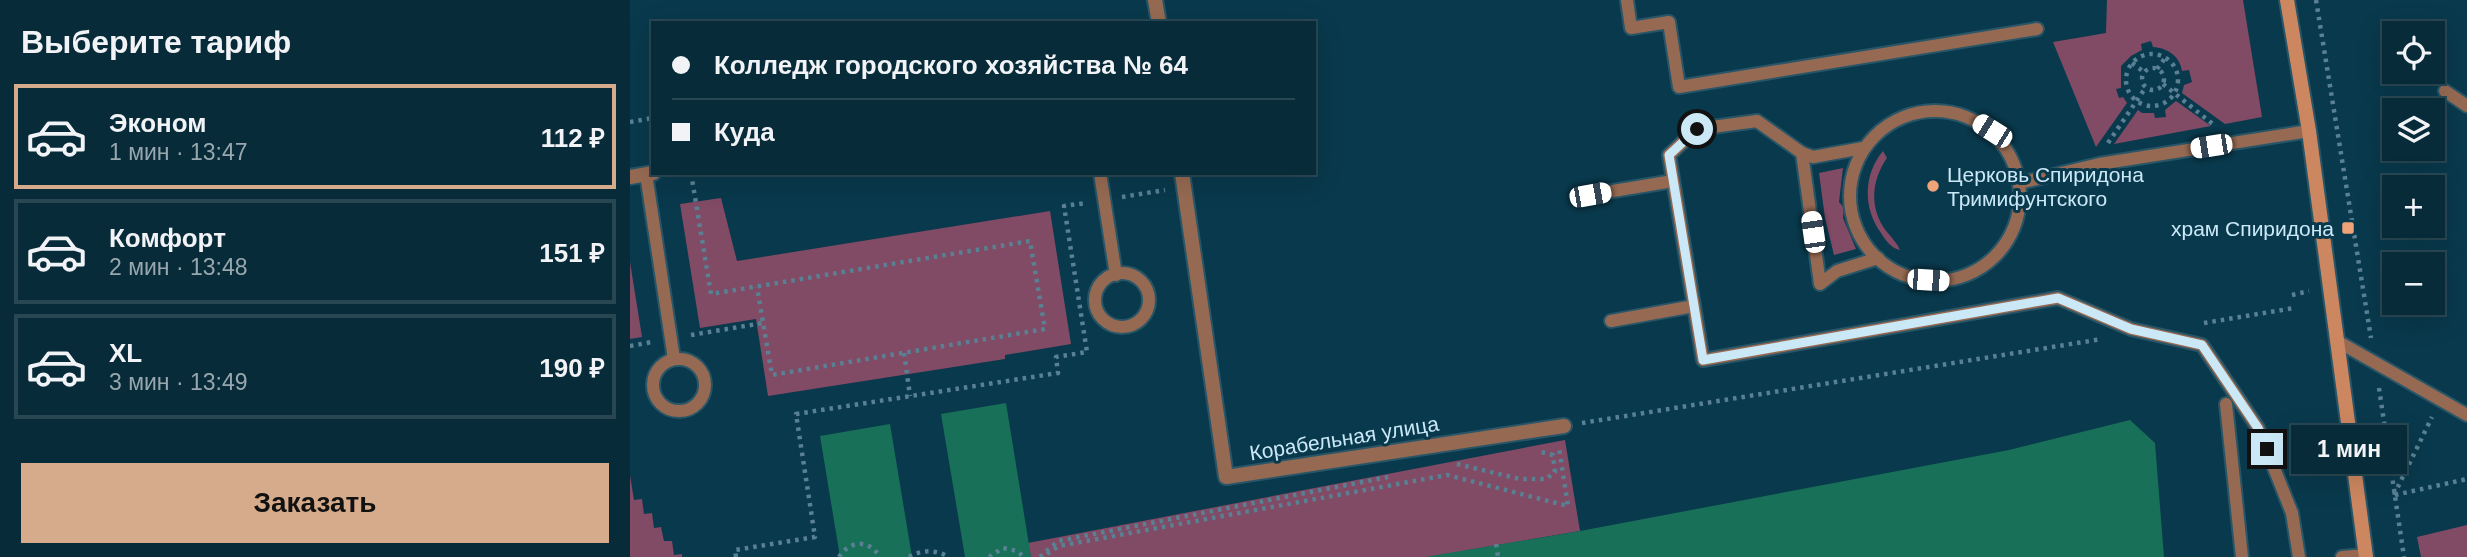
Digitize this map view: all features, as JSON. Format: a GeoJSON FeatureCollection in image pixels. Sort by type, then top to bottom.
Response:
{"type":"FeatureCollection","features":[{"type":"Feature","properties":{"kind":"street"},"geometry":{"type":"LineString","coordinates":[[1155,0],[1158,21]]}},
{"type":"Feature","properties":{"kind":"street"},"geometry":{"type":"LineString","coordinates":[[2287,0],[2309,131],[2366,556]]}},
{"type":"Feature","properties":{"kind":"street"},"geometry":{"type":"LineString","coordinates":[[630,177],[649,174]]}},
{"type":"Feature","properties":{"kind":"street","name":"Корабельная улица"},"geometry":{"type":"LineString","coordinates":[[1183,180],[1226,477],[1560,427]]}},
{"type":"Feature","properties":{"kind":"lane"},"geometry":{"type":"LineString","coordinates":[[1626,0],[1631,28],[1669,22],[1679,87],[2038,29]]}},
{"type":"Feature","properties":{"kind":"lane"},"geometry":{"type":"LineString","coordinates":[[2445,91],[2467,106]]}},
{"type":"Feature","properties":{"kind":"lane"},"geometry":{"type":"LineString","coordinates":[[1939,110],[1968,116],[1992,131],[2011,155],[2020,183],[2020,211],[2010,237],[1993,259],[1970,274],[1942,281],[1914,279],[1889,268],[1868,250],[1854,226],[1849,201],[1851,175],[1863,148],[1883,127],[1909,113],[1939,110]]}},
{"type":"Feature","properties":{"kind":"lane"},"geometry":{"type":"LineString","coordinates":[[1863,148],[1813,157],[1802,153],[1756,121],[1697,129],[1669,155],[1703,360],[2058,298],[2131,329],[2202,345],[2258,428],[2291,513],[2299,557]]}},
{"type":"Feature","properties":{"kind":"lane"},"geometry":{"type":"LineString","coordinates":[[2020,183],[2106,163],[2309,131]]}},
{"type":"Feature","properties":{"kind":"lane"},"geometry":{"type":"LineString","coordinates":[[1802,153],[1820,284],[1838,271],[1878,258]]}},
{"type":"Feature","properties":{"kind":"lane"},"geometry":{"type":"LineString","coordinates":[[649,174],[674,359]]}},
{"type":"Feature","properties":{"kind":"lane"},"geometry":{"type":"LineString","coordinates":[[1100,175],[1116,275]]}},
{"type":"Feature","properties":{"kind":"lane"},"geometry":{"type":"LineString","coordinates":[[1590,195],[1673,181]]}},
{"type":"Feature","properties":{"kind":"lane"},"geometry":{"type":"LineString","coordinates":[[1116,275],[1130,275],[1139,279],[1149,296],[1145,315],[1129,327],[1109,324],[1097,310],[1097,290],[1102,282],[1116,275]]}},
{"type":"Feature","properties":{"kind":"lane"},"geometry":{"type":"LineString","coordinates":[[1611,321],[1694,306]]}},
{"type":"Feature","properties":{"kind":"lane"},"geometry":{"type":"LineString","coordinates":[[2337,341],[2467,415]]}},
{"type":"Feature","properties":{"kind":"lane"},"geometry":{"type":"LineString","coordinates":[[674,359],[695,363],[705,382],[704,393],[698,403],[689,409],[667,409],[653,392],[652,381],[656,371],[664,363],[674,359]]}},
{"type":"Feature","properties":{"kind":"lane"},"geometry":{"type":"LineString","coordinates":[[2226,404],[2242,557]]}},
{"type":"Feature","properties":{"kind":"lane"},"geometry":{"type":"LineString","coordinates":[[2342,557],[2366,556]]}},
{"type":"Feature","properties":{"kind":"path"},"geometry":{"type":"LineString","coordinates":[[2316,0],[2404,557]]}},
{"type":"Feature","properties":{"kind":"path"},"geometry":{"type":"LineString","coordinates":[[2148,54],[2166,57],[2178,71],[2179,80],[2175,94],[2166,103],[2157,106],[2149,107],[2136,101],[2126,85],[2126,77],[2132,63],[2148,54]]}},
{"type":"Feature","properties":{"kind":"path"},"geometry":{"type":"LineString","coordinates":[[2157,69],[2166,57]]}},
{"type":"Feature","properties":{"kind":"path"},"geometry":{"type":"LineString","coordinates":[[2132,63],[2144,72]]}},
{"type":"Feature","properties":{"kind":"path"},"geometry":{"type":"LineString","coordinates":[[2150,68],[2157,69],[2164,77],[2162,84],[2154,90],[2146,87],[2142,79],[2144,72],[2150,68]]}},
{"type":"Feature","properties":{"kind":"path"},"geometry":{"type":"LineString","coordinates":[[2162,84],[2237,142]]}},
{"type":"Feature","properties":{"kind":"path"},"geometry":{"type":"LineString","coordinates":[[2106,163],[2104,150],[2146,87]]}},
{"type":"Feature","properties":{"kind":"path"},"geometry":{"type":"LineString","coordinates":[[630,122],[651,118]]}},
{"type":"Feature","properties":{"kind":"path"},"geometry":{"type":"LineString","coordinates":[[691,175],[711,294],[1030,241],[1045,329],[772,375],[757,287]]}},
{"type":"Feature","properties":{"kind":"path"},"geometry":{"type":"LineString","coordinates":[[736,557],[735,550],[815,537],[796,414],[1058,373],[1056,357],[1087,352],[1064,206],[1105,200],[1183,180]]}},
{"type":"Feature","properties":{"kind":"path"},"geometry":{"type":"LineString","coordinates":[[2200,324],[2294,309]]}},
{"type":"Feature","properties":{"kind":"path"},"geometry":{"type":"LineString","coordinates":[[683,337],[763,323]]}},
{"type":"Feature","properties":{"kind":"path"},"geometry":{"type":"LineString","coordinates":[[1042,557],[1059,546],[1447,475],[1568,506],[1560,427],[2105,339]]}},
{"type":"Feature","properties":{"kind":"path"},"geometry":{"type":"LineString","coordinates":[[630,346],[657,341]]}},
{"type":"Feature","properties":{"kind":"path"},"geometry":{"type":"LineString","coordinates":[[904,353],[910,396]]}},
{"type":"Feature","properties":{"kind":"path"},"geometry":{"type":"LineString","coordinates":[[2394,495],[2440,400]]}},
{"type":"Feature","properties":{"kind":"path"},"geometry":{"type":"LineString","coordinates":[[1478,460],[1454,464],[1520,480],[1546,479],[1555,472],[1553,455],[1538,451]]}},
{"type":"Feature","properties":{"kind":"path"},"geometry":{"type":"LineString","coordinates":[[1042,557],[1058,541],[1401,474]]}},
{"type":"Feature","properties":{"kind":"path"},"geometry":{"type":"LineString","coordinates":[[2394,495],[2467,479]]}},
{"type":"Feature","properties":{"kind":"path"},"geometry":{"type":"LineString","coordinates":[[839,557],[849,545],[856,543],[870,546],[881,557]]}},
{"type":"Feature","properties":{"kind":"path"},"geometry":{"type":"LineString","coordinates":[[1496,544],[1498,557]]}},
{"type":"Feature","properties":{"kind":"path"},"geometry":{"type":"LineString","coordinates":[[989,557],[1003,548],[1017,551],[1024,557]]}},
{"type":"Feature","properties":{"kind":"path"},"geometry":{"type":"LineString","coordinates":[[909,557],[926,551],[949,557]]}},
{"type":"Feature","properties":{"kind":"shaded area"},"geometry":{"type":"Polygon","coordinates":[[[2107,0],[2243,0],[2262,117],[2225,124],[2182,93],[2184,85],[2192,82],[2189,70],[2182,71],[2176,57],[2168,51],[2153,47],[2151,41],[2141,44],[2142,50],[2121,66],[2121,88],[2116,89],[2119,98],[2123,97],[2127,103],[2096,147],[2053,42],[2106,33],[2107,0]]]}},
{"type":"Feature","properties":{"kind":"shaded area"},"geometry":{"type":"Polygon","coordinates":[[[2176,101],[2211,126],[2114,144],[2138,110],[2142,113],[2154,113],[2155,118],[2166,117],[2165,110],[2176,101]]]}},
{"type":"Feature","properties":{"kind":"shaded area"},"geometry":{"type":"Polygon","coordinates":[[[1883,151],[1887,158],[1875,185],[1875,205],[1881,223],[1900,250],[1891,246],[1883,236],[1868,202],[1872,170],[1883,151]]]}},
{"type":"Feature","properties":{"kind":"shaded area"},"geometry":{"type":"Polygon","coordinates":[[[1843,168],[1839,202],[1844,208],[1843,218],[1856,249],[1834,255],[1825,218],[1819,173],[1843,168]]]}},
{"type":"Feature","properties":{"kind":"shaded area"},"geometry":{"type":"Polygon","coordinates":[[[721,198],[737,261],[1050,211],[1071,344],[1005,355],[1005,359],[768,396],[756,319],[700,328],[680,204],[721,198]]]}},
{"type":"Feature","properties":{"kind":"shaded area"},"geometry":{"type":"Polygon","coordinates":[[[630,262],[642,337],[630,339],[630,262]]]}},
{"type":"Feature","properties":{"kind":"shaded area"},"geometry":{"type":"Polygon","coordinates":[[[1006,403],[1031,557],[965,557],[941,414],[1006,403]]]}},
{"type":"Feature","properties":{"kind":"shaded area"},"geometry":{"type":"Polygon","coordinates":[[[2130,420],[2155,443],[2164,557],[1425,557],[1580,531],[2009,450],[2130,420]]]}},
{"type":"Feature","properties":{"kind":"shaded area"},"geometry":{"type":"Polygon","coordinates":[[[890,424],[912,557],[840,557],[820,436],[890,424]]]}},
{"type":"Feature","properties":{"kind":"shaded area"},"geometry":{"type":"Polygon","coordinates":[[[1565,440],[1580,531],[1428,557],[1031,557],[1028,543],[1565,440]]]}},
{"type":"Feature","properties":{"kind":"shaded area"},"geometry":{"type":"Polygon","coordinates":[[[630,475],[634,500],[642,499],[644,514],[652,513],[654,528],[661,527],[664,541],[672,541],[674,555],[682,554],[682,557],[630,557],[630,475]]]}},
{"type":"Feature","properties":{"kind":"shaded area"},"geometry":{"type":"Polygon","coordinates":[[[2467,525],[2467,557],[2421,557],[2417,537],[2467,525]]]}},
{"type":"Feature","properties":{"kind":"place","name":"Церковь Спиридона Тримифунтского"},"geometry":{"type":"Point","coordinates":[1933,186]}},
{"type":"Feature","properties":{"kind":"place","name":"храм Спиридона"},"geometry":{"type":"Point","coordinates":[2348,228]}},
{"type":"Feature","properties":{"kind":"route"},"geometry":{"type":"LineString","coordinates":[[1697,129],[1669,155],[1703,360],[2058,298],[2131,329],[2202,345],[2258,428],[2267,449]]}}]}
